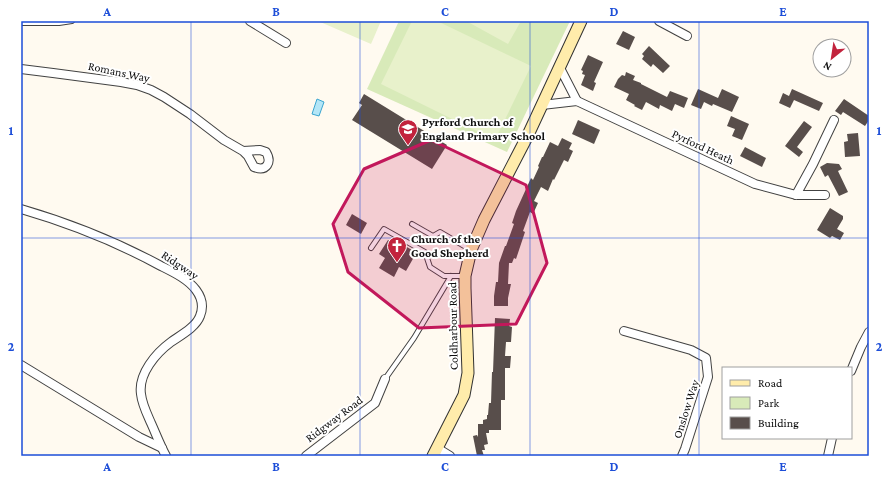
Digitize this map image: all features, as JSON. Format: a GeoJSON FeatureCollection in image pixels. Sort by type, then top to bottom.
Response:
{"type":"FeatureCollection","features":[{"type":"Feature","properties":{"kind":"main road","name":"Coldharbour Road"},"geometry":{"type":"LineString","coordinates":[[435,452],[464,395],[468,373],[465,276],[471,250],[484,220],[528,135],[581,21]]}},
{"type":"Feature","properties":{"kind":"street"},"geometry":{"type":"LineString","coordinates":[[250,21],[275,42],[286,43]]}},
{"type":"Feature","properties":{"kind":"street"},"geometry":{"type":"LineString","coordinates":[[659,21],[687,36]]}},
{"type":"Feature","properties":{"kind":"street"},"geometry":{"type":"LineString","coordinates":[[542,105],[577,101],[560,68]]}},
{"type":"Feature","properties":{"kind":"street","name":"Romans Way"},"geometry":{"type":"LineString","coordinates":[[21,69],[121,82],[137,85],[151,90],[190,114],[224,140],[243,150]]}},
{"type":"Feature","properties":{"kind":"street","name":"Pyrford Heath"},"geometry":{"type":"LineString","coordinates":[[577,101],[755,184],[796,195],[825,196]]}},
{"type":"Feature","properties":{"kind":"street"},"geometry":{"type":"LineString","coordinates":[[796,195],[834,120]]}},
{"type":"Feature","properties":{"kind":"street","name":"Ridgway"},"geometry":{"type":"LineString","coordinates":[[21,209],[50,217],[134,252],[184,279],[200,296],[202,310],[197,322],[157,354],[151,361],[141,384],[140,389],[142,399],[166,456]]}},
{"type":"Feature","properties":{"kind":"street","name":"Onslow Way"},"geometry":{"type":"LineString","coordinates":[[624,331],[691,350],[706,358],[708,377],[682,456]]}},
{"type":"Feature","properties":{"kind":"street"},"geometry":{"type":"LineString","coordinates":[[852,369],[869,332]]}},
{"type":"Feature","properties":{"kind":"street"},"geometry":{"type":"LineString","coordinates":[[21,365],[138,437],[162,448]]}},
{"type":"Feature","properties":{"kind":"street","name":"Ridgway Road"},"geometry":{"type":"LineString","coordinates":[[306,456],[375,403],[385,379]]}},
{"type":"Feature","properties":{"kind":"street"},"geometry":{"type":"LineString","coordinates":[[828,456],[832,439]]}},
{"type":"Feature","properties":{"kind":"street"},"geometry":{"type":"LineString","coordinates":[[435,452],[450,456]]}},
{"type":"Feature","properties":{"kind":"lane"},"geometry":{"type":"LineString","coordinates":[[21,22],[59,23],[72,21]]}},
{"type":"Feature","properties":{"kind":"lane"},"geometry":{"type":"LineString","coordinates":[[412,224],[433,236],[440,232],[471,250]]}},
{"type":"Feature","properties":{"kind":"lane"},"geometry":{"type":"LineString","coordinates":[[372,248],[384,229],[425,252],[430,267],[444,276],[465,276]]}},
{"type":"Feature","properties":{"kind":"lane"},"geometry":{"type":"LineString","coordinates":[[385,379],[414,338],[451,276]]}},
{"type":"Feature","properties":{"kind":"highlighted area"},"geometry":{"type":"Polygon","coordinates":[[[431,140],[526,185],[547,263],[516,324],[419,328],[348,272],[333,224],[364,169],[431,140]]]}},
{"type":"Feature","properties":{"kind":"green space"},"geometry":{"type":"Polygon","coordinates":[[[318,21],[381,21],[371,44],[318,21]]]}},
{"type":"Feature","properties":{"kind":"green space"},"geometry":{"type":"Polygon","coordinates":[[[399,21],[570,21],[507,152],[367,89],[399,21]]]}},
{"type":"Feature","properties":{"kind":"green space"},"geometry":{"type":"Polygon","coordinates":[[[412,21],[437,21],[531,66],[495,140],[381,84],[412,21]]]}},
{"type":"Feature","properties":{"kind":"green space"},"geometry":{"type":"Polygon","coordinates":[[[468,21],[521,21],[508,44],[468,21]]]}},
{"type":"Feature","properties":{"kind":"water"},"geometry":{"type":"Polygon","coordinates":[[[317,99],[324,102],[319,116],[312,114],[317,99]]]}},
{"type":"Feature","properties":{"kind":"building"},"geometry":{"type":"Polygon","coordinates":[[[623,31],[635,37],[629,50],[616,44],[623,31]]]}},
{"type":"Feature","properties":{"kind":"building"},"geometry":{"type":"Polygon","coordinates":[[[649,46],[670,66],[663,73],[653,64],[651,67],[642,59],[644,56],[642,54],[649,46]]]}},
{"type":"Feature","properties":{"kind":"building"},"geometry":{"type":"Polygon","coordinates":[[[588,55],[603,62],[594,82],[596,83],[593,91],[581,85],[585,75],[582,74],[583,71],[581,70],[588,55]]]}},
{"type":"Feature","properties":{"kind":"building"},"geometry":{"type":"Polygon","coordinates":[[[626,72],[635,76],[633,80],[667,97],[670,91],[688,98],[684,108],[675,104],[672,111],[660,105],[659,109],[646,102],[642,110],[634,106],[635,105],[626,100],[629,94],[614,87],[618,79],[622,75],[625,76],[626,72]]]}},
{"type":"Feature","properties":{"kind":"building"},"geometry":{"type":"Polygon","coordinates":[[[698,89],[718,98],[722,89],[739,97],[732,112],[704,102],[701,109],[691,105],[698,89]]]}},
{"type":"Feature","properties":{"kind":"building"},"geometry":{"type":"Polygon","coordinates":[[[792,89],[823,103],[819,111],[794,100],[790,108],[779,103],[783,93],[789,96],[792,89]]]}},
{"type":"Feature","properties":{"kind":"building"},"geometry":{"type":"Polygon","coordinates":[[[364,94],[447,145],[432,169],[352,120],[362,105],[359,103],[364,94]]]}},
{"type":"Feature","properties":{"kind":"building"},"geometry":{"type":"Polygon","coordinates":[[[844,99],[869,116],[869,120],[865,126],[843,112],[841,115],[835,111],[844,99]]]}},
{"type":"Feature","properties":{"kind":"building"},"geometry":{"type":"Polygon","coordinates":[[[731,116],[749,124],[742,140],[732,136],[735,129],[727,126],[731,116]]]}},
{"type":"Feature","properties":{"kind":"building"},"geometry":{"type":"Polygon","coordinates":[[[578,120],[600,130],[594,144],[572,134],[578,120]]]}},
{"type":"Feature","properties":{"kind":"building"},"geometry":{"type":"Polygon","coordinates":[[[804,121],[812,127],[797,147],[803,152],[799,157],[785,146],[804,121]]]}},
{"type":"Feature","properties":{"kind":"building"},"geometry":{"type":"Polygon","coordinates":[[[858,133],[860,156],[845,157],[844,142],[848,141],[847,134],[858,133]]]}},
{"type":"Feature","properties":{"kind":"building"},"geometry":{"type":"Polygon","coordinates":[[[562,138],[572,143],[569,149],[573,151],[568,162],[564,160],[548,191],[541,187],[534,201],[538,203],[533,214],[530,212],[523,231],[525,232],[516,259],[514,258],[512,263],[509,263],[508,284],[511,284],[508,306],[494,306],[496,282],[498,282],[499,263],[514,224],[512,223],[516,211],[531,178],[533,180],[550,142],[558,146],[562,138]]]}},
{"type":"Feature","properties":{"kind":"building"},"geometry":{"type":"Polygon","coordinates":[[[745,147],[766,158],[762,167],[740,156],[745,147]]]}},
{"type":"Feature","properties":{"kind":"building"},"geometry":{"type":"Polygon","coordinates":[[[827,163],[839,164],[842,169],[838,171],[848,192],[839,196],[828,175],[825,177],[820,167],[827,163]]]}},
{"type":"Feature","properties":{"kind":"building"},"geometry":{"type":"Polygon","coordinates":[[[830,208],[843,216],[843,219],[837,229],[844,233],[840,240],[832,236],[830,238],[817,230],[830,208]]]}},
{"type":"Feature","properties":{"kind":"building"},"geometry":{"type":"Polygon","coordinates":[[[352,214],[367,223],[361,234],[346,225],[352,214]]]}},
{"type":"Feature","properties":{"kind":"building","name":"Church of the Good Shepherd"},"geometry":{"type":"Polygon","coordinates":[[[388,240],[393,244],[395,240],[412,250],[409,255],[414,257],[406,271],[399,267],[394,277],[379,268],[385,258],[379,254],[388,240]]]}},
{"type":"Feature","properties":{"kind":"building"},"geometry":{"type":"Polygon","coordinates":[[[495,318],[510,319],[509,326],[512,327],[511,342],[506,342],[505,356],[511,356],[510,368],[505,368],[505,400],[501,400],[501,430],[489,430],[489,433],[486,433],[488,444],[484,445],[485,450],[482,450],[484,456],[477,456],[473,436],[477,435],[478,437],[478,424],[483,424],[483,420],[487,419],[489,403],[491,403],[495,318]]]}},
{"type":"Feature","properties":{"kind":"place","name":"Pyrford Church of England Primary School"},"geometry":{"type":"Point","coordinates":[408,146]}},
{"type":"Feature","properties":{"kind":"place","name":"Church of the Good Shepherd"},"geometry":{"type":"Point","coordinates":[397,263]}}]}
